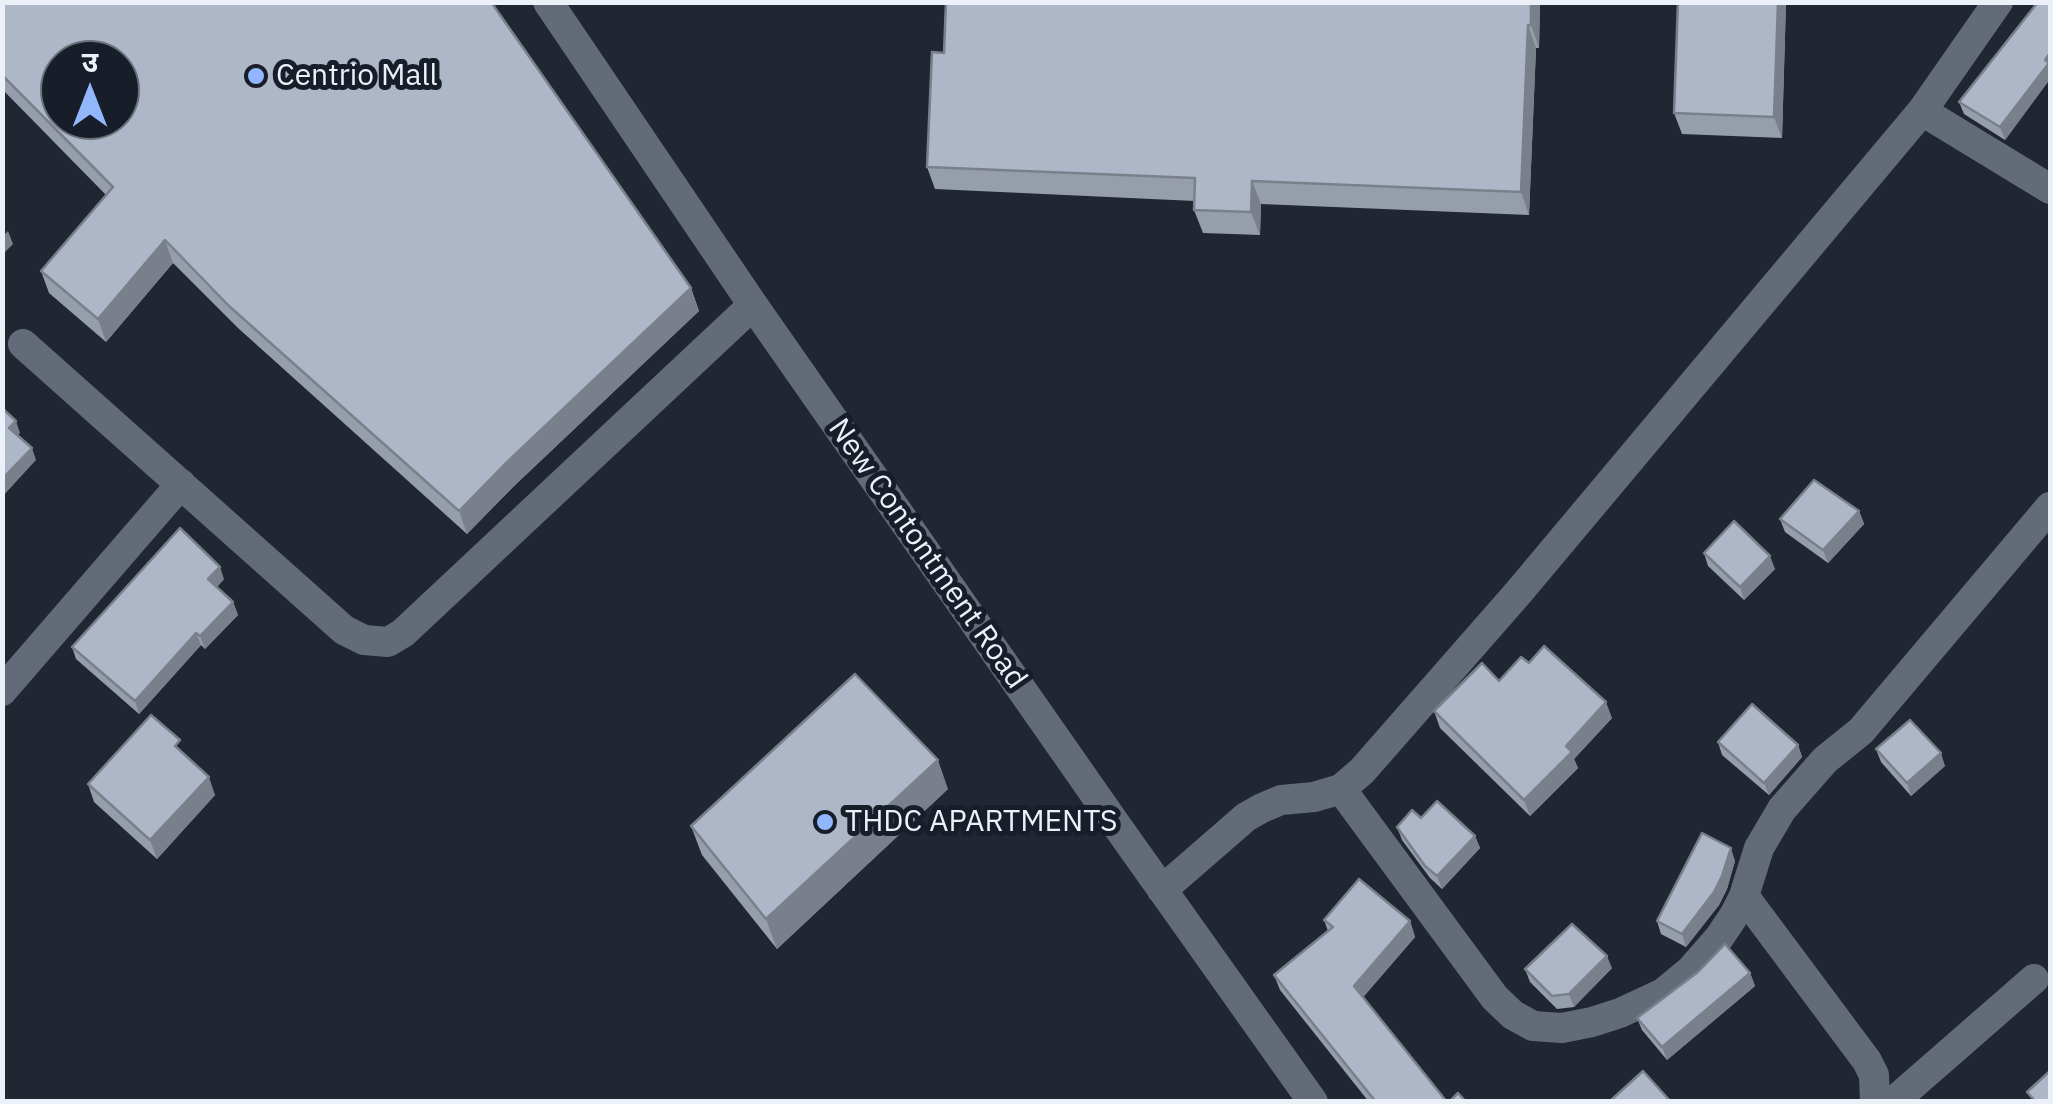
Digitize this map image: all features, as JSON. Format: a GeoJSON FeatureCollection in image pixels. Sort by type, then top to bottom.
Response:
{"type":"FeatureCollection","features":[{"type":"Feature","properties":{"kind":"street","name":"New Contontment Road"},"geometry":{"type":"LineString","coordinates":[[548,2],[753,305],[1313,1102]]}},
{"type":"Feature","properties":{"kind":"street"},"geometry":{"type":"LineString","coordinates":[[1162,890],[1246,817],[1282,800],[1341,789],[1362,772],[1518,593],[1922,111],[1998,2]]}},
{"type":"Feature","properties":{"kind":"street"},"geometry":{"type":"LineString","coordinates":[[1922,111],[2050,189]]}},
{"type":"Feature","properties":{"kind":"street"},"geometry":{"type":"LineString","coordinates":[[23,344],[344,630],[364,640],[388,642],[403,633],[753,305]]}},
{"type":"Feature","properties":{"kind":"street"},"geometry":{"type":"LineString","coordinates":[[2,691],[180,484]]}},
{"type":"Feature","properties":{"kind":"street"},"geometry":{"type":"LineString","coordinates":[[1341,789],[1495,998],[1513,1015],[1533,1026],[1562,1028],[1620,1014],[1663,993],[1691,970],[1719,938],[1744,896],[1768,829],[1796,792],[1861,731],[2050,507]]}},
{"type":"Feature","properties":{"kind":"street"},"geometry":{"type":"LineString","coordinates":[[1744,896],[1868,1060],[1874,1075],[1875,1102]]}},
{"type":"Feature","properties":{"kind":"street"},"geometry":{"type":"LineString","coordinates":[[1893,1102],[2034,978]]}},
{"type":"Feature","properties":{"kind":"building"},"geometry":{"type":"Polygon","coordinates":[[[2,2],[491,2],[691,288],[459,511],[229,306],[165,240],[98,319],[41,271],[113,187],[66,140],[140,140],[140,40],[40,40],[40,113],[2,75],[2,2]]]}},
{"type":"Feature","properties":{"kind":"building"},"geometry":{"type":"Polygon","coordinates":[[[946,2],[1531,2],[1521,192],[1252,181],[1251,212],[1194,210],[1195,178],[927,167],[932,52],[944,53],[946,2]]]}},
{"type":"Feature","properties":{"kind":"building"},"geometry":{"type":"Polygon","coordinates":[[[1678,2],[1778,2],[1774,117],[1674,113],[1678,2]]]}},
{"type":"Feature","properties":{"kind":"building"},"geometry":{"type":"Polygon","coordinates":[[[2038,2],[2050,2],[2050,53],[2045,60],[2049,63],[2000,127],[1959,102],[2038,2]]]}},
{"type":"Feature","properties":{"kind":"building"},"geometry":{"type":"Polygon","coordinates":[[[2,408],[16,421],[9,428],[32,448],[2,479],[2,408]]]}},
{"type":"Feature","properties":{"kind":"building"},"geometry":{"type":"Polygon","coordinates":[[[1814,480],[1859,511],[1823,550],[1780,519],[1814,480]]]}},
{"type":"Feature","properties":{"kind":"building"},"geometry":{"type":"Polygon","coordinates":[[[1734,521],[1770,556],[1740,587],[1704,553],[1734,521]]]}},
{"type":"Feature","properties":{"kind":"building"},"geometry":{"type":"Polygon","coordinates":[[[180,528],[220,567],[208,579],[233,602],[200,636],[196,633],[135,701],[72,647],[180,528]]]}},
{"type":"Feature","properties":{"kind":"building"},"geometry":{"type":"Polygon","coordinates":[[[1544,646],[1606,702],[1566,746],[1572,752],[1524,800],[1434,711],[1482,663],[1499,681],[1521,657],[1529,663],[1544,646]]]}},
{"type":"Feature","properties":{"kind":"building","name":"THDC APARTMENTS"},"geometry":{"type":"Polygon","coordinates":[[[855,674],[938,760],[766,919],[691,826],[855,674]]]}},
{"type":"Feature","properties":{"kind":"building"},"geometry":{"type":"Polygon","coordinates":[[[1752,704],[1798,745],[1764,783],[1718,742],[1752,704]]]}},
{"type":"Feature","properties":{"kind":"building"},"geometry":{"type":"Polygon","coordinates":[[[151,715],[180,740],[175,746],[209,777],[150,840],[88,784],[151,715]]]}},
{"type":"Feature","properties":{"kind":"building"},"geometry":{"type":"Polygon","coordinates":[[[1910,720],[1941,753],[1907,783],[1876,749],[1910,720]]]}},
{"type":"Feature","properties":{"kind":"building"},"geometry":{"type":"Polygon","coordinates":[[[1437,801],[1475,836],[1437,876],[1397,827],[1412,810],[1421,818],[1437,801]]]}},
{"type":"Feature","properties":{"kind":"building"},"geometry":{"type":"Polygon","coordinates":[[[1702,833],[1731,848],[1714,892],[1682,934],[1657,921],[1702,833]]]}},
{"type":"Feature","properties":{"kind":"building"},"geometry":{"type":"Polygon","coordinates":[[[1359,879],[1410,921],[1354,986],[1447,1102],[1376,1102],[1274,975],[1333,927],[1324,920],[1359,879]]]}},
{"type":"Feature","properties":{"kind":"building"},"geometry":{"type":"Polygon","coordinates":[[[1572,924],[1607,956],[1569,994],[1552,996],[1525,969],[1572,924]]]}},
{"type":"Feature","properties":{"kind":"building"},"geometry":{"type":"Polygon","coordinates":[[[1725,944],[1750,973],[1662,1047],[1637,1018],[1698,972],[1725,944]]]}},
{"type":"Feature","properties":{"kind":"building"},"geometry":{"type":"Polygon","coordinates":[[[1643,1071],[1671,1102],[1609,1102],[1643,1071]]]}},
{"type":"Feature","properties":{"kind":"building"},"geometry":{"type":"Polygon","coordinates":[[[2050,1071],[2050,1102],[2036,1102],[2027,1092],[2050,1071]]]}},
{"type":"Feature","properties":{"kind":"building"},"geometry":{"type":"Polygon","coordinates":[[[1458,1093],[1466,1102],[1449,1102],[1458,1093]]]}},
{"type":"Feature","properties":{"kind":"place","name":"Centrio Mall"},"geometry":{"type":"Point","coordinates":[256,76]}},
{"type":"Feature","properties":{"kind":"place","name":"THDC APARTMENTS"},"geometry":{"type":"Point","coordinates":[825,822]}}]}
